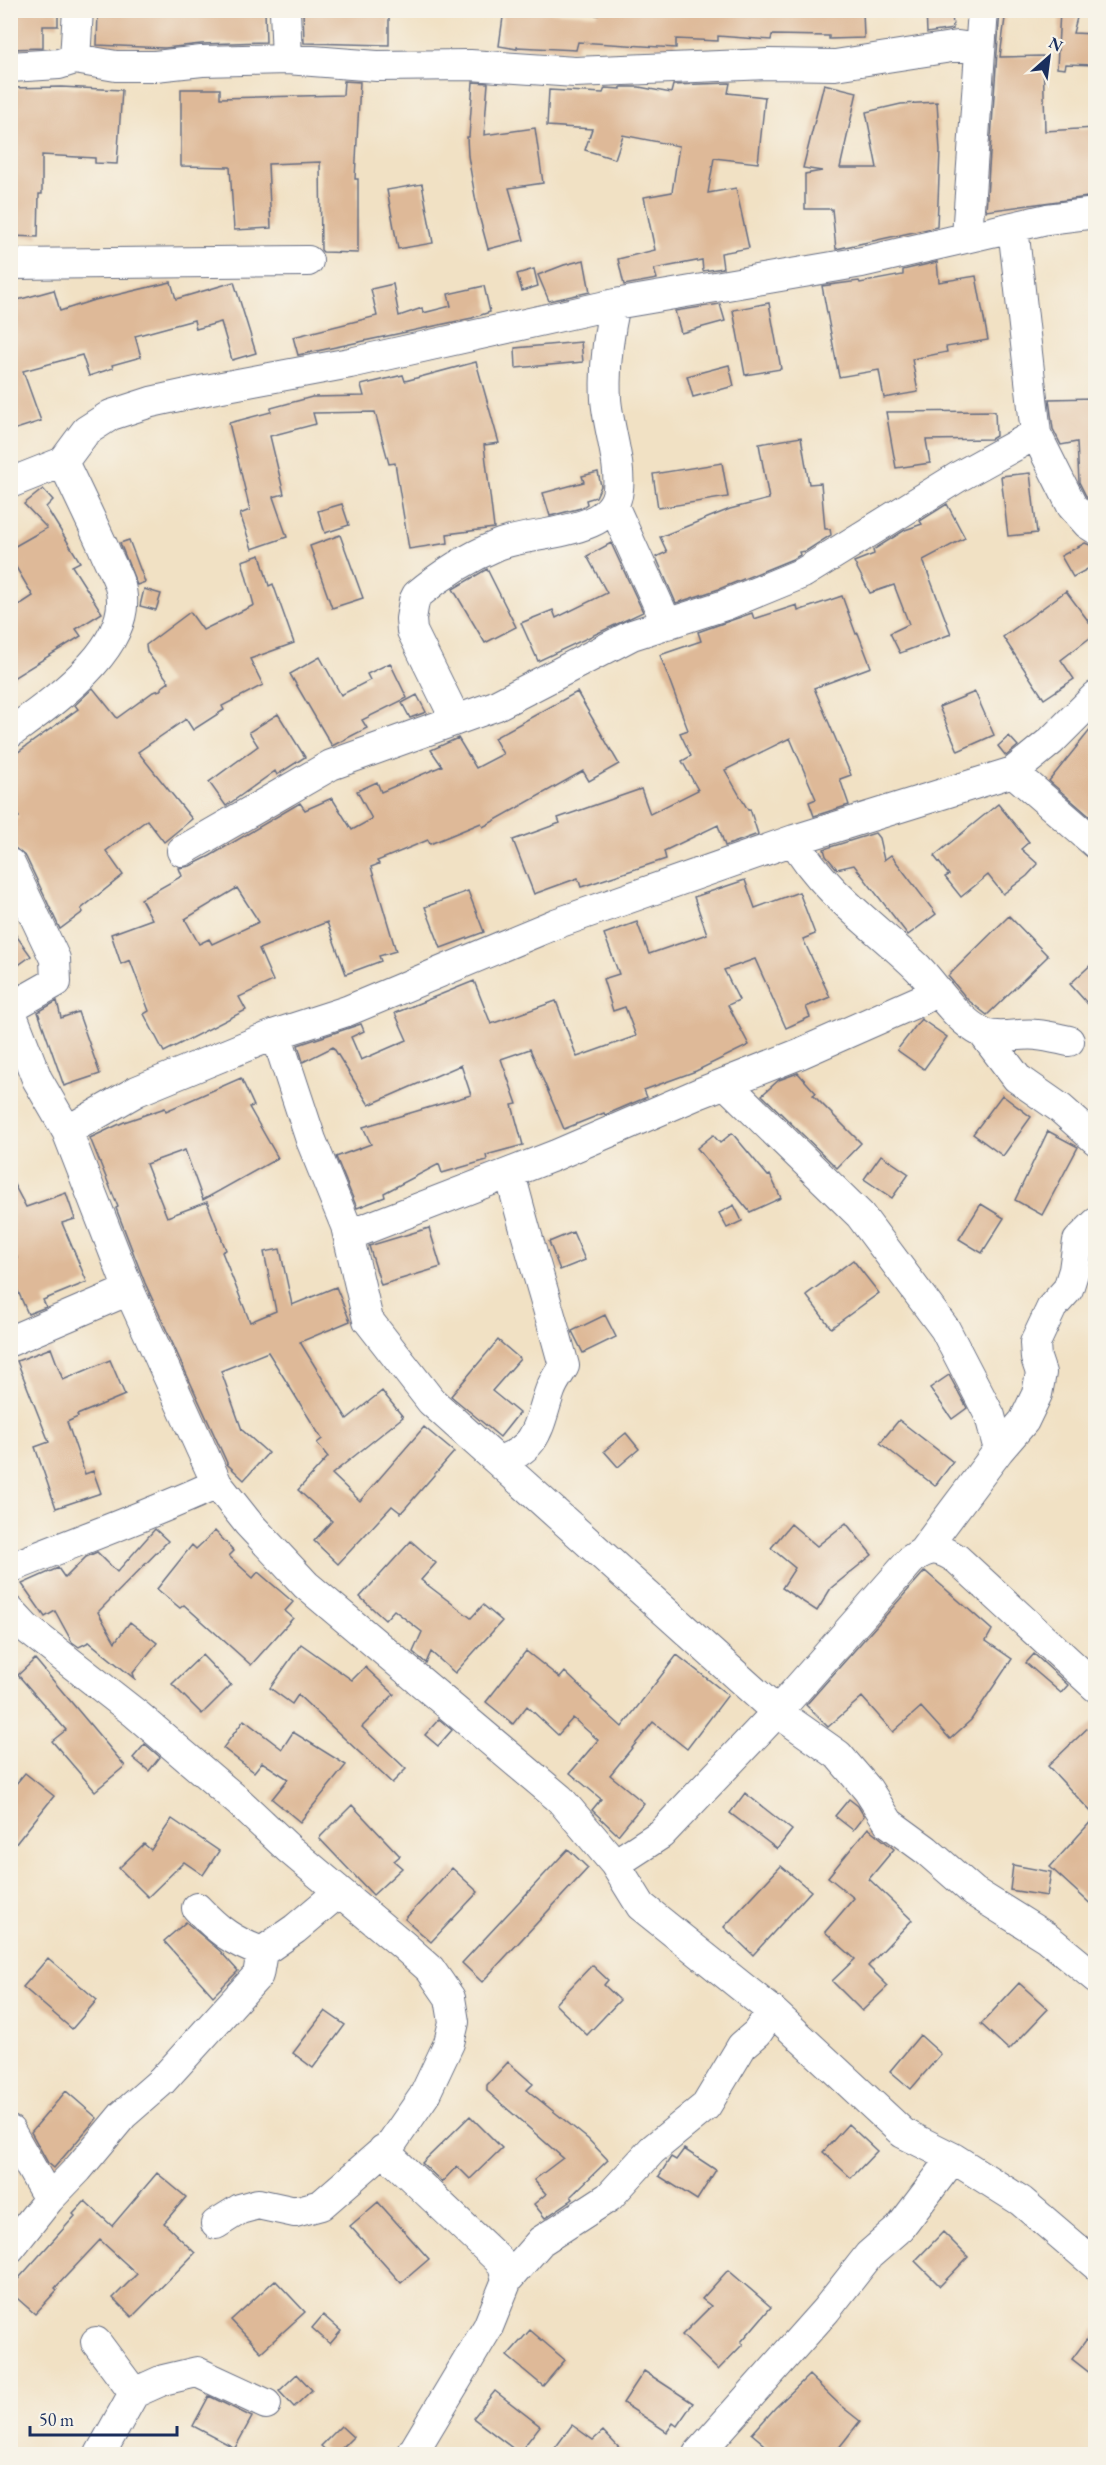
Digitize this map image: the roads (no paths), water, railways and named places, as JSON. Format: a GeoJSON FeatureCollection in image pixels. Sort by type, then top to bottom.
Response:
{"type":"FeatureCollection","features":[{"type":"Feature","properties":{"kind":"street"},"geometry":{"type":"LineString","coordinates":[[75,59],[78,10]]}},
{"type":"Feature","properties":{"kind":"street"},"geometry":{"type":"LineString","coordinates":[[285,10],[287,59]]}},
{"type":"Feature","properties":{"kind":"street"},"geometry":{"type":"LineString","coordinates":[[967,236],[983,10]]}},
{"type":"Feature","properties":{"kind":"street"},"geometry":{"type":"LineString","coordinates":[[10,67],[59,64],[75,59],[116,66],[287,59],[376,66],[470,65],[574,72],[768,64],[835,65],[958,46],[979,49]]}},
{"type":"Feature","properties":{"kind":"street"},"geometry":{"type":"LineString","coordinates":[[10,483],[63,462],[86,431],[111,415],[151,402],[350,363],[615,304],[862,262],[1047,219],[1095,213]]}},
{"type":"Feature","properties":{"kind":"street"},"geometry":{"type":"LineString","coordinates":[[1013,227],[1036,434],[1072,506],[1088,524],[1095,528]]}},
{"type":"Feature","properties":{"kind":"street"},"geometry":{"type":"LineString","coordinates":[[10,264],[308,261]]}},
{"type":"Feature","properties":{"kind":"street"},"geometry":{"type":"LineString","coordinates":[[456,720],[412,632],[412,608],[417,595],[461,561],[501,543],[574,527],[607,514],[619,488],[606,399],[606,340],[615,304]]}},
{"type":"Feature","properties":{"kind":"street"},"geometry":{"type":"LineString","coordinates":[[182,851],[331,765],[495,706],[632,635],[725,605],[803,573],[958,477],[1036,434]]}},
{"type":"Feature","properties":{"kind":"street"},"geometry":{"type":"LineString","coordinates":[[10,734],[81,677],[102,654],[116,630],[120,614],[120,584],[63,462]]}},
{"type":"Feature","properties":{"kind":"street"},"geometry":{"type":"LineString","coordinates":[[612,505],[667,624]]}},
{"type":"Feature","properties":{"kind":"street"},"geometry":{"type":"LineString","coordinates":[[67,1131],[137,1091],[276,1034],[347,1011],[555,924],[794,840],[1013,772],[1052,741],[1095,696]]}},
{"type":"Feature","properties":{"kind":"street"},"geometry":{"type":"LineString","coordinates":[[1013,772],[1095,844]]}},
{"type":"Feature","properties":{"kind":"street"},"geometry":{"type":"LineString","coordinates":[[794,840],[806,860],[836,895],[918,969],[967,1021],[983,1033],[1017,1078],[1060,1108],[1095,1140]]}},
{"type":"Feature","properties":{"kind":"street"},"geometry":{"type":"LineString","coordinates":[[10,864],[56,959],[56,982],[10,1009],[37,1079],[67,1131],[129,1290],[217,1484],[248,1523],[306,1585],[560,1799],[615,1863],[641,1906],[771,2011],[903,2133],[953,2158],[1021,2201],[1092,2253]]}},
{"type":"Feature","properties":{"kind":"street"},"geometry":{"type":"LineString","coordinates":[[346,1226],[360,1231],[510,1173],[919,1001],[937,991]]}},
{"type":"Feature","properties":{"kind":"street"},"geometry":{"type":"LineString","coordinates":[[983,1033],[998,1037],[1017,1034],[1038,1035],[1069,1041]]}},
{"type":"Feature","properties":{"kind":"street"},"geometry":{"type":"LineString","coordinates":[[276,1034],[311,1140],[346,1226],[368,1320],[431,1401],[777,1712],[838,1755],[868,1790],[889,1823],[926,1850],[974,1892],[1046,1938],[1095,1978]]}},
{"type":"Feature","properties":{"kind":"street"},"geometry":{"type":"LineString","coordinates":[[725,1083],[860,1215],[945,1329],[990,1416],[999,1450]]}},
{"type":"Feature","properties":{"kind":"street"},"geometry":{"type":"LineString","coordinates":[[498,1461],[510,1458],[530,1444],[543,1420],[551,1389],[564,1366],[548,1305],[530,1256],[510,1173]]}},
{"type":"Feature","properties":{"kind":"street"},"geometry":{"type":"LineString","coordinates":[[615,1863],[661,1834],[777,1712],[912,1559],[924,1550],[999,1450],[1024,1421],[1037,1394],[1041,1373],[1036,1358],[1035,1343],[1052,1307],[1068,1289],[1074,1270],[1077,1241],[1095,1223]]}},
{"type":"Feature","properties":{"kind":"street"},"geometry":{"type":"LineString","coordinates":[[10,1341],[129,1290]]}},
{"type":"Feature","properties":{"kind":"street"},"geometry":{"type":"LineString","coordinates":[[10,1568],[169,1506],[217,1484]]}},
{"type":"Feature","properties":{"kind":"street"},"geometry":{"type":"LineString","coordinates":[[924,1550],[935,1549],[957,1559],[1095,1687]]}},
{"type":"Feature","properties":{"kind":"street"},"geometry":{"type":"LineString","coordinates":[[10,1611],[25,1628],[136,1714],[430,1969],[450,1998],[454,2022],[449,2043],[424,2096],[400,2132],[383,2150],[321,2205],[295,2212],[258,2204],[240,2209],[216,2224]]}},
{"type":"Feature","properties":{"kind":"street"},"geometry":{"type":"LineString","coordinates":[[10,2248],[49,2199],[78,2169],[123,2115],[162,2081],[258,1975],[262,1952],[295,1929],[339,1892]]}},
{"type":"Feature","properties":{"kind":"street"},"geometry":{"type":"LineString","coordinates":[[197,1908],[219,1931],[237,1943],[262,1952]]}},
{"type":"Feature","properties":{"kind":"street"},"geometry":{"type":"LineString","coordinates":[[412,2454],[488,2327],[507,2280],[541,2241],[609,2197],[652,2150],[706,2106],[742,2046],[757,2033],[771,2011]]}},
{"type":"Feature","properties":{"kind":"street"},"geometry":{"type":"LineString","coordinates":[[10,2131],[49,2199]]}},
{"type":"Feature","properties":{"kind":"street"},"geometry":{"type":"LineString","coordinates":[[383,2150],[503,2264],[507,2280]]}},
{"type":"Feature","properties":{"kind":"street"},"geometry":{"type":"LineString","coordinates":[[698,2454],[826,2310],[869,2255],[900,2228],[953,2158]]}},
{"type":"Feature","properties":{"kind":"street"},"geometry":{"type":"LineString","coordinates":[[96,2342],[134,2393]]}},
{"type":"Feature","properties":{"kind":"street"},"geometry":{"type":"LineString","coordinates":[[100,2454],[134,2393],[163,2380],[197,2372],[267,2404]]}}]}
